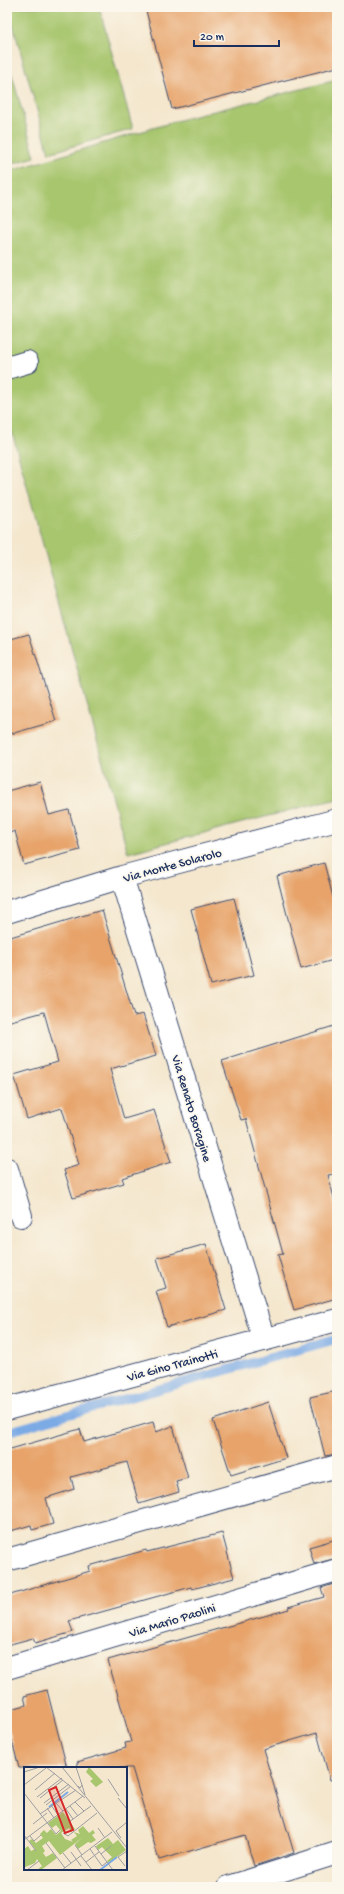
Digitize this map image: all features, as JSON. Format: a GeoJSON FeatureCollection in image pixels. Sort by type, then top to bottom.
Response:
{"type":"FeatureCollection","features":[{"type":"Feature","properties":{"kind":"street","name":"Via Monte Solarolo"},"geometry":{"type":"LineString","coordinates":[[7,912],[122,877],[337,820]]}},
{"type":"Feature","properties":{"kind":"street","name":"Via Renato Boragine"},"geometry":{"type":"LineString","coordinates":[[122,877],[264,1340]]}},
{"type":"Feature","properties":{"kind":"street"},"geometry":{"type":"LineString","coordinates":[[7,1169],[21,1216]]}},
{"type":"Feature","properties":{"kind":"street","name":"Via Gino Trainotti"},"geometry":{"type":"LineString","coordinates":[[7,1409],[337,1320]]}},
{"type":"Feature","properties":{"kind":"street"},"geometry":{"type":"LineString","coordinates":[[7,1560],[337,1466]]}},
{"type":"Feature","properties":{"kind":"street","name":"Via Mario Paolini"},"geometry":{"type":"LineString","coordinates":[[7,1668],[337,1570]]}},
{"type":"Feature","properties":{"kind":"street"},"geometry":{"type":"LineString","coordinates":[[229,1887],[337,1853]]}},
{"type":"Feature","properties":{"kind":"green space"},"geometry":{"type":"Polygon","coordinates":[[[8,7],[99,7],[133,129],[49,153],[8,7]]]}},
{"type":"Feature","properties":{"kind":"green space"},"geometry":{"type":"Polygon","coordinates":[[[7,57],[35,157],[7,165],[7,57]]]}},
{"type":"Feature","properties":{"kind":"green space"},"geometry":{"type":"Polygon","coordinates":[[[337,80],[337,798],[128,853],[7,414],[7,172],[183,119],[337,80]]]}},
{"type":"Feature","properties":{"kind":"building"},"geometry":{"type":"Polygon","coordinates":[[[145,7],[337,7],[337,67],[172,109],[145,7]]]}},
{"type":"Feature","properties":{"kind":"building"},"geometry":{"type":"Polygon","coordinates":[[[29,634],[56,721],[7,735],[7,640],[29,634]]]}},
{"type":"Feature","properties":{"kind":"building"},"geometry":{"type":"Polygon","coordinates":[[[40,782],[49,815],[69,810],[80,850],[24,865],[15,831],[7,834],[7,791],[40,782]]]}},
{"type":"Feature","properties":{"kind":"building"},"geometry":{"type":"Polygon","coordinates":[[[324,863],[337,912],[337,959],[301,969],[277,876],[324,863]]]}},
{"type":"Feature","properties":{"kind":"building"},"geometry":{"type":"Polygon","coordinates":[[[234,898],[254,975],[211,985],[191,909],[234,898]]]}},
{"type":"Feature","properties":{"kind":"building"},"geometry":{"type":"Polygon","coordinates":[[[102,910],[134,1016],[143,1014],[156,1056],[110,1069],[124,1119],[154,1110],[171,1162],[122,1178],[124,1183],[73,1198],[64,1170],[79,1165],[62,1108],[27,1119],[14,1075],[58,1062],[44,1012],[7,1022],[7,938],[102,910]]]}},
{"type":"Feature","properties":{"kind":"building"},"geometry":{"type":"Polygon","coordinates":[[[337,1025],[337,1174],[328,1175],[337,1209],[337,1298],[294,1310],[278,1255],[283,1254],[246,1119],[241,1120],[222,1061],[337,1025]]]}},
{"type":"Feature","properties":{"kind":"building"},"geometry":{"type":"Polygon","coordinates":[[[206,1244],[226,1310],[167,1327],[156,1291],[166,1288],[157,1258],[206,1244]]]}},
{"type":"Feature","properties":{"kind":"building"},"geometry":{"type":"Polygon","coordinates":[[[337,1391],[337,1454],[325,1456],[310,1397],[337,1391]]]}},
{"type":"Feature","properties":{"kind":"building"},"geometry":{"type":"Polygon","coordinates":[[[268,1402],[286,1458],[231,1475],[213,1420],[268,1402]]]}},
{"type":"Feature","properties":{"kind":"building"},"geometry":{"type":"Polygon","coordinates":[[[153,1422],[156,1432],[173,1426],[188,1478],[176,1481],[179,1492],[139,1504],[127,1462],[71,1477],[74,1489],[46,1498],[53,1524],[32,1530],[31,1525],[7,1532],[7,1450],[80,1429],[84,1442],[153,1422]]]}},
{"type":"Feature","properties":{"kind":"building"},"geometry":{"type":"Polygon","coordinates":[[[222,1533],[234,1578],[192,1589],[191,1587],[69,1621],[73,1632],[35,1643],[33,1638],[7,1645],[7,1596],[90,1571],[89,1566],[146,1550],[147,1552],[222,1533]]]}},
{"type":"Feature","properties":{"kind":"building"},"geometry":{"type":"Polygon","coordinates":[[[337,1539],[337,1558],[314,1564],[309,1547],[337,1539]]]}},
{"type":"Feature","properties":{"kind":"building"},"geometry":{"type":"Polygon","coordinates":[[[337,1583],[337,1779],[330,1780],[317,1733],[263,1749],[294,1853],[254,1866],[245,1835],[159,1860],[132,1768],[78,1767],[77,1762],[126,1748],[125,1743],[131,1742],[108,1660],[289,1609],[288,1607],[324,1597],[321,1588],[337,1583]]]}},
{"type":"Feature","properties":{"kind":"building"},"geometry":{"type":"Polygon","coordinates":[[[47,1690],[67,1767],[19,1768],[7,1721],[7,1710],[26,1705],[24,1696],[47,1690]]]}},
{"type":"Feature","properties":{"kind":"waterway"},"geometry":{"type":"LineString","coordinates":[[7,1432],[337,1339]]}}]}
